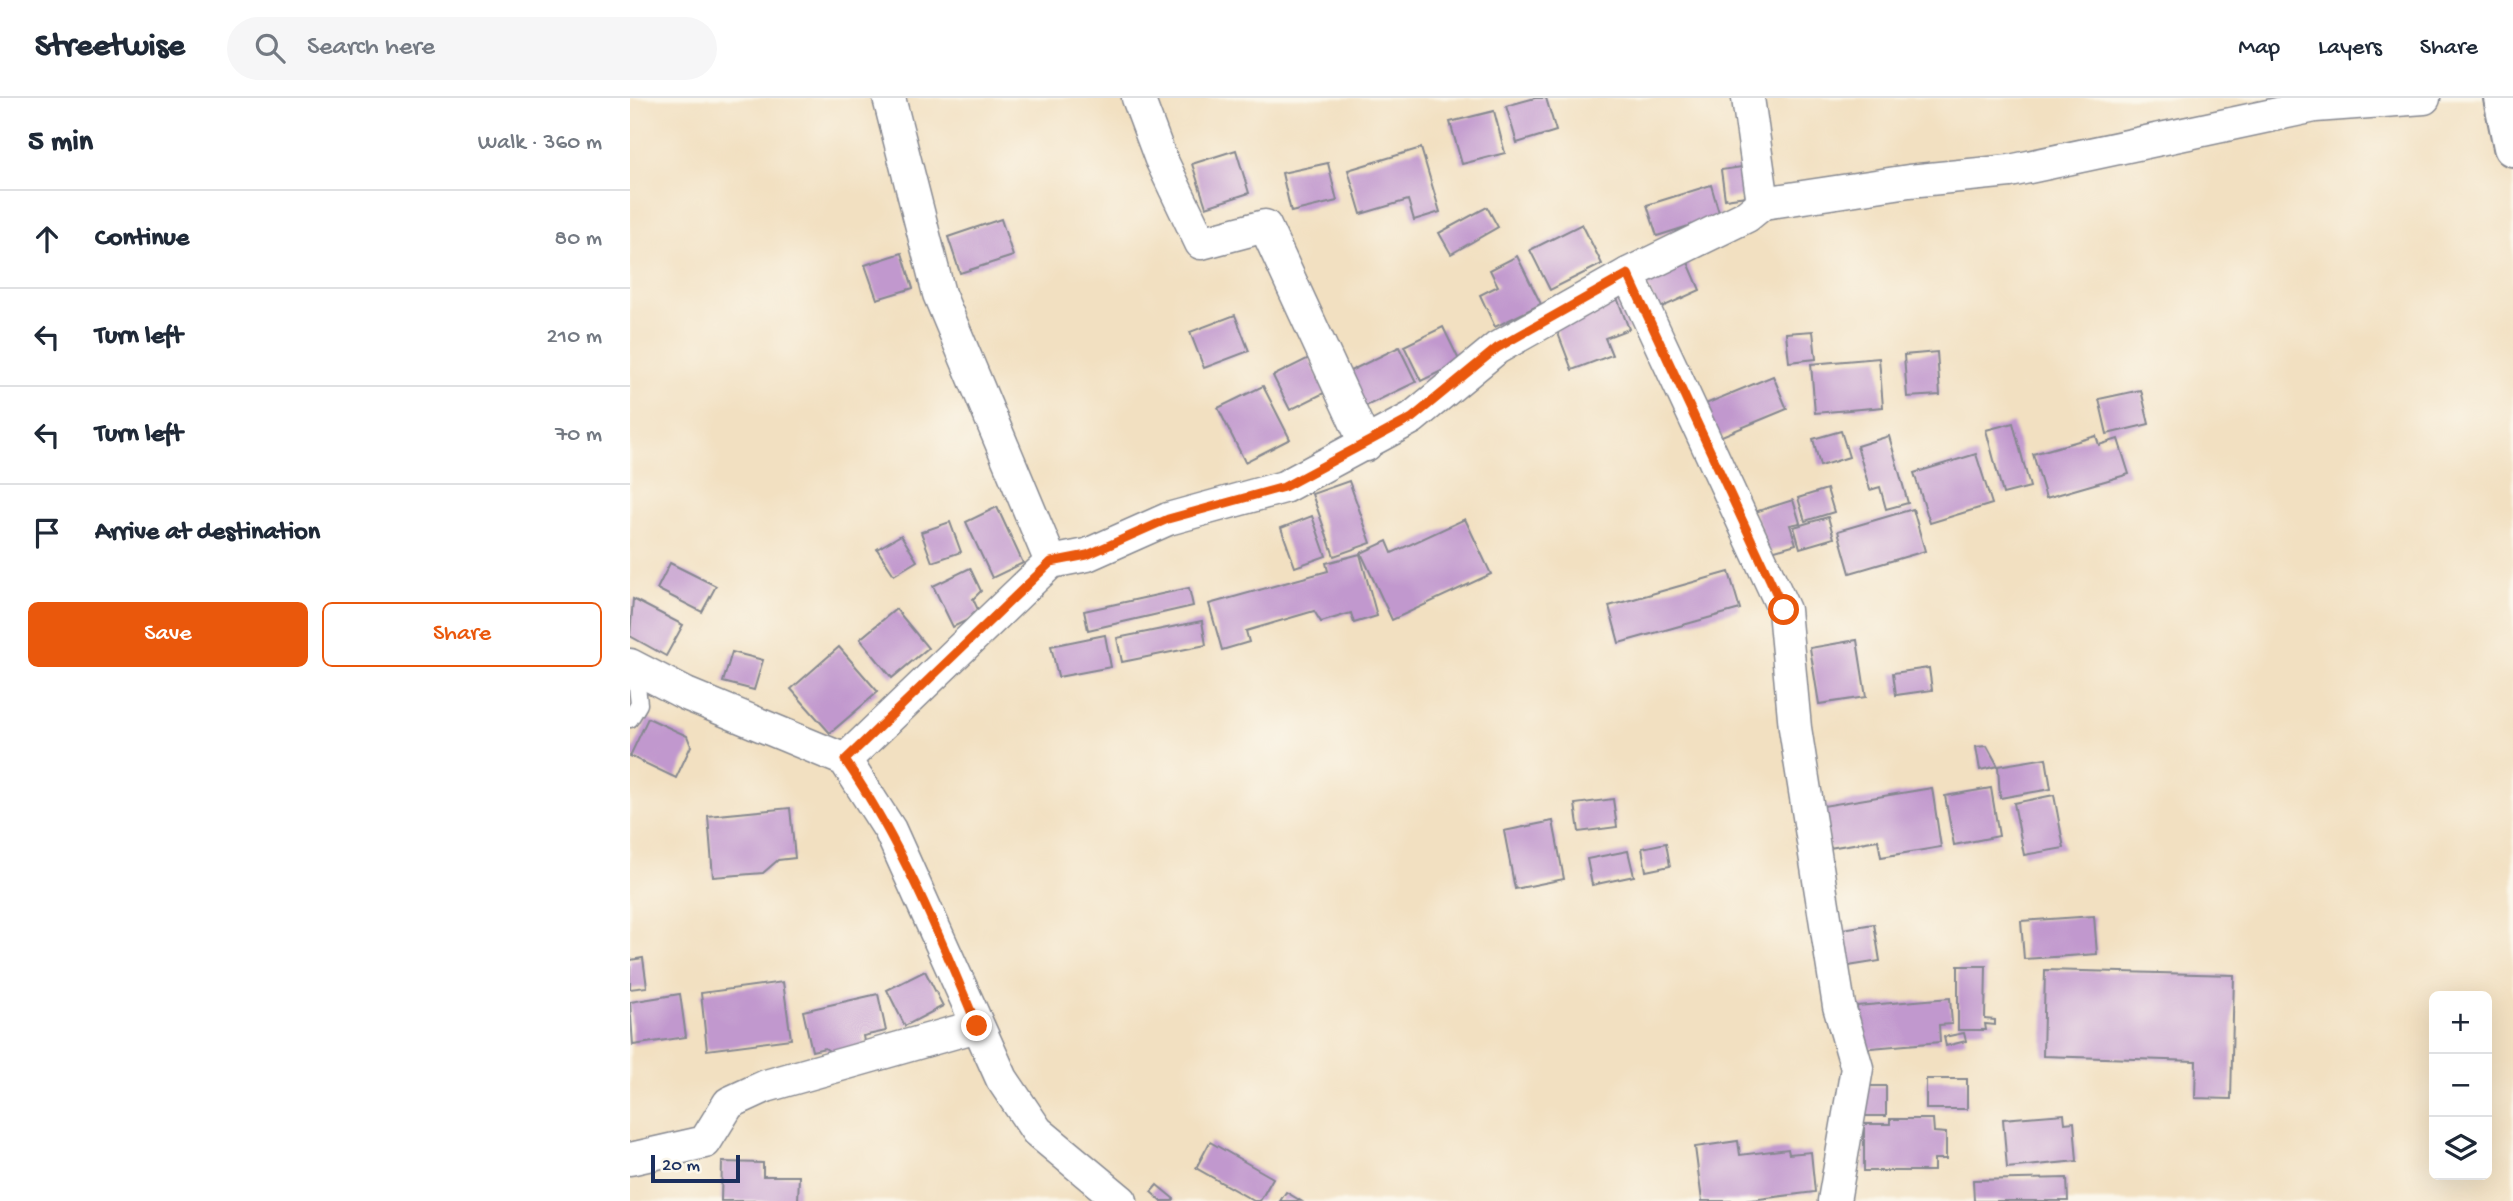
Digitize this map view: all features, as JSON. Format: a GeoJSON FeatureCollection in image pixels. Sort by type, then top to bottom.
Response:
{"type":"FeatureCollection","features":[{"type":"Feature","properties":{"kind":"main road"},"geometry":{"type":"LineString","coordinates":[[2503,98],[2513,147]]}},
{"type":"Feature","properties":{"kind":"street"},"geometry":{"type":"LineString","coordinates":[[890,98],[939,294],[1051,562]]}},
{"type":"Feature","properties":{"kind":"street"},"geometry":{"type":"LineString","coordinates":[[1138,98],[1160,157],[1201,243],[1265,226],[1367,445]]}},
{"type":"Feature","properties":{"kind":"street"},"geometry":{"type":"LineString","coordinates":[[1748,98],[1763,203]]}},
{"type":"Feature","properties":{"kind":"street"},"geometry":{"type":"LineString","coordinates":[[845,760],[1051,562],[1087,555],[1168,519],[1284,487],[1367,445],[1412,418],[1497,348],[1628,274],[1747,216],[1763,203],[1909,181],[2010,171],[2315,106],[2424,98]]}},
{"type":"Feature","properties":{"kind":"street"},"geometry":{"type":"LineString","coordinates":[[1628,274],[1784,610],[1795,728],[1835,980],[1857,1068],[1835,1201]]}},
{"type":"Feature","properties":{"kind":"street"},"geometry":{"type":"LineString","coordinates":[[632,667],[686,694],[845,760],[890,830],[1002,1079],[1037,1131],[1121,1201]]}},
{"type":"Feature","properties":{"kind":"street"},"geometry":{"type":"LineString","coordinates":[[630,1159],[705,1142],[729,1103],[766,1086],[977,1026]]}},
{"type":"Feature","properties":{"kind":"lane"},"geometry":{"type":"LineString","coordinates":[[630,719],[639,704],[632,667]]}},
{"type":"Feature","properties":{"kind":"building"},"geometry":{"type":"Polygon","coordinates":[[[1535,98],[1546,98],[1556,131],[1517,143],[1506,106],[1535,98]]]}},
{"type":"Feature","properties":{"kind":"building"},"geometry":{"type":"Polygon","coordinates":[[[1494,111],[1505,153],[1462,164],[1450,122],[1494,111]]]}},
{"type":"Feature","properties":{"kind":"building"},"geometry":{"type":"Polygon","coordinates":[[[1421,148],[1440,212],[1414,220],[1408,200],[1361,214],[1348,170],[1421,148]]]}},
{"type":"Feature","properties":{"kind":"building"},"geometry":{"type":"Polygon","coordinates":[[[1236,150],[1249,193],[1206,207],[1192,164],[1236,150]]]}},
{"type":"Feature","properties":{"kind":"building"},"geometry":{"type":"Polygon","coordinates":[[[1328,163],[1337,201],[1291,212],[1282,173],[1328,163]]]}},
{"type":"Feature","properties":{"kind":"building"},"geometry":{"type":"Polygon","coordinates":[[[1749,166],[1753,195],[1725,199],[1721,170],[1749,166]]]}},
{"type":"Feature","properties":{"kind":"building"},"geometry":{"type":"Polygon","coordinates":[[[1711,185],[1720,216],[1657,236],[1647,205],[1711,185]]]}},
{"type":"Feature","properties":{"kind":"building"},"geometry":{"type":"Polygon","coordinates":[[[1487,207],[1498,227],[1451,254],[1439,233],[1487,207]]]}},
{"type":"Feature","properties":{"kind":"building"},"geometry":{"type":"Polygon","coordinates":[[[1001,219],[1013,256],[960,273],[948,237],[1001,219]]]}},
{"type":"Feature","properties":{"kind":"building"},"geometry":{"type":"Polygon","coordinates":[[[1582,224],[1602,264],[1550,290],[1530,250],[1582,224]]]}},
{"type":"Feature","properties":{"kind":"building"},"geometry":{"type":"Polygon","coordinates":[[[902,253],[913,288],[877,299],[865,265],[902,253]]]}},
{"type":"Feature","properties":{"kind":"building"},"geometry":{"type":"Polygon","coordinates":[[[1517,256],[1541,304],[1495,327],[1480,295],[1498,286],[1490,270],[1517,256]]]}},
{"type":"Feature","properties":{"kind":"building"},"geometry":{"type":"Polygon","coordinates":[[[1687,260],[1700,290],[1658,309],[1644,278],[1687,260]]]}},
{"type":"Feature","properties":{"kind":"building"},"geometry":{"type":"Polygon","coordinates":[[[1616,295],[1629,329],[1605,338],[1612,355],[1572,370],[1553,320],[1616,295]]]}},
{"type":"Feature","properties":{"kind":"building"},"geometry":{"type":"Polygon","coordinates":[[[1235,315],[1249,351],[1204,368],[1190,332],[1235,315]]]}},
{"type":"Feature","properties":{"kind":"building"},"geometry":{"type":"Polygon","coordinates":[[[1443,327],[1460,362],[1421,381],[1404,346],[1443,327]]]}},
{"type":"Feature","properties":{"kind":"building"},"geometry":{"type":"Polygon","coordinates":[[[1813,331],[1816,359],[1789,362],[1786,333],[1813,331]]]}},
{"type":"Feature","properties":{"kind":"building"},"geometry":{"type":"Polygon","coordinates":[[[1399,347],[1416,382],[1362,408],[1346,373],[1399,347]]]}},
{"type":"Feature","properties":{"kind":"building"},"geometry":{"type":"Polygon","coordinates":[[[1937,352],[1940,395],[1907,397],[1904,355],[1937,352]]]}},
{"type":"Feature","properties":{"kind":"building"},"geometry":{"type":"Polygon","coordinates":[[[1309,358],[1326,392],[1290,410],[1273,376],[1309,358]]]}},
{"type":"Feature","properties":{"kind":"building"},"geometry":{"type":"Polygon","coordinates":[[[1879,358],[1883,407],[1815,413],[1811,364],[1879,358]]]}},
{"type":"Feature","properties":{"kind":"building"},"geometry":{"type":"Polygon","coordinates":[[[1773,376],[1787,409],[1717,438],[1703,405],[1773,376]]]}},
{"type":"Feature","properties":{"kind":"building"},"geometry":{"type":"Polygon","coordinates":[[[1263,386],[1290,439],[1245,462],[1218,408],[1263,386]]]}},
{"type":"Feature","properties":{"kind":"building"},"geometry":{"type":"Polygon","coordinates":[[[2141,390],[2149,424],[2107,434],[2099,399],[2141,390]]]}},
{"type":"Feature","properties":{"kind":"building"},"geometry":{"type":"Polygon","coordinates":[[[2013,423],[2030,487],[2003,494],[1986,430],[2013,423]]]}},
{"type":"Feature","properties":{"kind":"building"},"geometry":{"type":"Polygon","coordinates":[[[1841,431],[1849,457],[1820,466],[1813,439],[1841,431]]]}},
{"type":"Feature","properties":{"kind":"building"},"geometry":{"type":"Polygon","coordinates":[[[1889,436],[1908,503],[1886,509],[1880,487],[1870,490],[1857,446],[1889,436]]]}},
{"type":"Feature","properties":{"kind":"building"},"geometry":{"type":"Polygon","coordinates":[[[2096,436],[2099,445],[2118,439],[2129,474],[2046,498],[2033,454],[2096,436]]]}},
{"type":"Feature","properties":{"kind":"building"},"geometry":{"type":"Polygon","coordinates":[[[1976,454],[1992,504],[1930,523],[1914,473],[1976,454]]]}},
{"type":"Feature","properties":{"kind":"building"},"geometry":{"type":"Polygon","coordinates":[[[1349,481],[1371,543],[1334,556],[1312,494],[1349,481]]]}},
{"type":"Feature","properties":{"kind":"building"},"geometry":{"type":"Polygon","coordinates":[[[1827,489],[1834,512],[1805,521],[1798,498],[1827,489]]]}},
{"type":"Feature","properties":{"kind":"building"},"geometry":{"type":"Polygon","coordinates":[[[1793,500],[1800,523],[1790,525],[1796,544],[1768,552],[1755,512],[1793,500]]]}},
{"type":"Feature","properties":{"kind":"building"},"geometry":{"type":"Polygon","coordinates":[[[997,507],[1023,563],[992,578],[966,522],[997,507]]]}},
{"type":"Feature","properties":{"kind":"building"},"geometry":{"type":"Polygon","coordinates":[[[1913,509],[1925,551],[1850,573],[1838,531],[1913,509]]]}},
{"type":"Feature","properties":{"kind":"building"},"geometry":{"type":"Polygon","coordinates":[[[1312,516],[1326,556],[1295,567],[1281,528],[1312,516]]]}},
{"type":"Feature","properties":{"kind":"building"},"geometry":{"type":"Polygon","coordinates":[[[1828,517],[1834,538],[1800,548],[1794,527],[1828,517]]]}},
{"type":"Feature","properties":{"kind":"building"},"geometry":{"type":"Polygon","coordinates":[[[1465,519],[1491,574],[1392,620],[1361,553],[1387,541],[1392,553],[1465,519]]]}},
{"type":"Feature","properties":{"kind":"building"},"geometry":{"type":"Polygon","coordinates":[[[950,522],[961,552],[932,562],[921,532],[950,522]]]}},
{"type":"Feature","properties":{"kind":"building"},"geometry":{"type":"Polygon","coordinates":[[[901,535],[917,561],[894,575],[877,549],[901,535]]]}},
{"type":"Feature","properties":{"kind":"building"},"geometry":{"type":"Polygon","coordinates":[[[1360,554],[1377,616],[1354,623],[1351,613],[1321,622],[1314,611],[1246,631],[1249,642],[1222,650],[1209,604],[1328,571],[1326,563],[1360,554]]]}},
{"type":"Feature","properties":{"kind":"building"},"geometry":{"type":"Polygon","coordinates":[[[670,563],[716,586],[702,612],[657,589],[670,563]]]}},
{"type":"Feature","properties":{"kind":"building"},"geometry":{"type":"Polygon","coordinates":[[[970,568],[981,591],[973,599],[980,614],[953,627],[933,586],[970,568]]]}},
{"type":"Feature","properties":{"kind":"building"},"geometry":{"type":"Polygon","coordinates":[[[1729,572],[1740,609],[1619,643],[1609,606],[1729,572]]]}},
{"type":"Feature","properties":{"kind":"building"},"geometry":{"type":"Polygon","coordinates":[[[1189,588],[1193,606],[1088,630],[1084,611],[1189,588]]]}},
{"type":"Feature","properties":{"kind":"building"},"geometry":{"type":"Polygon","coordinates":[[[633,599],[683,625],[666,656],[630,636],[633,599]]]}},
{"type":"Feature","properties":{"kind":"building"},"geometry":{"type":"Polygon","coordinates":[[[896,609],[928,648],[892,678],[860,639],[896,609]]]}},
{"type":"Feature","properties":{"kind":"building"},"geometry":{"type":"Polygon","coordinates":[[[1202,621],[1206,645],[1122,662],[1117,638],[1202,621]]]}},
{"type":"Feature","properties":{"kind":"building"},"geometry":{"type":"Polygon","coordinates":[[[1105,635],[1111,667],[1058,677],[1051,646],[1105,635]]]}},
{"type":"Feature","properties":{"kind":"building"},"geometry":{"type":"Polygon","coordinates":[[[1857,640],[1866,697],[1819,704],[1810,648],[1857,640]]]}},
{"type":"Feature","properties":{"kind":"building"},"geometry":{"type":"Polygon","coordinates":[[[839,647],[878,692],[830,733],[791,689],[839,647]]]}},
{"type":"Feature","properties":{"kind":"building"},"geometry":{"type":"Polygon","coordinates":[[[732,652],[763,660],[754,690],[723,682],[732,652]]]}},
{"type":"Feature","properties":{"kind":"building"},"geometry":{"type":"Polygon","coordinates":[[[1929,668],[1932,690],[1896,695],[1893,673],[1929,668]]]}},
{"type":"Feature","properties":{"kind":"building"},"geometry":{"type":"Polygon","coordinates":[[[648,718],[687,736],[691,746],[676,778],[630,756],[648,718]]]}},
{"type":"Feature","properties":{"kind":"building"},"geometry":{"type":"Polygon","coordinates":[[[1987,746],[1998,766],[1980,770],[1976,747],[1987,746]]]}},
{"type":"Feature","properties":{"kind":"building"},"geometry":{"type":"Polygon","coordinates":[[[2046,758],[2051,789],[2000,798],[1998,766],[2046,758]]]}},
{"type":"Feature","properties":{"kind":"building"},"geometry":{"type":"Polygon","coordinates":[[[1932,788],[1941,847],[1881,857],[1878,840],[1829,848],[1823,806],[1932,788]]]}},
{"type":"Feature","properties":{"kind":"building"},"geometry":{"type":"Polygon","coordinates":[[[1991,788],[1999,836],[1954,845],[1945,796],[1991,788]]]}},
{"type":"Feature","properties":{"kind":"building"},"geometry":{"type":"Polygon","coordinates":[[[2054,795],[2064,848],[2024,855],[2014,803],[2054,795]]]}},
{"type":"Feature","properties":{"kind":"building"},"geometry":{"type":"Polygon","coordinates":[[[1613,799],[1617,827],[1579,832],[1575,804],[1613,799]]]}},
{"type":"Feature","properties":{"kind":"building"},"geometry":{"type":"Polygon","coordinates":[[[790,808],[795,858],[778,860],[763,873],[713,877],[708,816],[790,808]]]}},
{"type":"Feature","properties":{"kind":"building"},"geometry":{"type":"Polygon","coordinates":[[[1553,821],[1564,879],[1515,889],[1504,831],[1553,821]]]}},
{"type":"Feature","properties":{"kind":"building"},"geometry":{"type":"Polygon","coordinates":[[[1666,843],[1670,866],[1646,871],[1642,848],[1666,843]]]}},
{"type":"Feature","properties":{"kind":"building"},"geometry":{"type":"Polygon","coordinates":[[[1628,851],[1634,876],[1592,885],[1587,859],[1628,851]]]}},
{"type":"Feature","properties":{"kind":"building"},"geometry":{"type":"Polygon","coordinates":[[[2094,916],[2097,954],[2024,959],[2021,921],[2094,916]]]}},
{"type":"Feature","properties":{"kind":"building"},"geometry":{"type":"Polygon","coordinates":[[[1874,924],[1880,961],[1842,967],[1836,930],[1874,924]]]}},
{"type":"Feature","properties":{"kind":"building"},"geometry":{"type":"Polygon","coordinates":[[[643,958],[647,987],[630,989],[630,960],[643,958]]]}},
{"type":"Feature","properties":{"kind":"building"},"geometry":{"type":"Polygon","coordinates":[[[1958,966],[1986,966],[1985,1019],[1995,1020],[1995,1025],[1985,1024],[1986,1030],[1958,1030],[1958,966]]]}},
{"type":"Feature","properties":{"kind":"building"},"geometry":{"type":"Polygon","coordinates":[[[2045,970],[2234,975],[2231,1099],[2195,1098],[2196,1061],[2043,1056],[2045,970]]]}},
{"type":"Feature","properties":{"kind":"building"},"geometry":{"type":"Polygon","coordinates":[[[925,971],[943,1006],[905,1026],[887,990],[925,971]]]}},
{"type":"Feature","properties":{"kind":"building"},"geometry":{"type":"Polygon","coordinates":[[[783,982],[791,1039],[707,1050],[701,993],[783,982]]]}},
{"type":"Feature","properties":{"kind":"building"},"geometry":{"type":"Polygon","coordinates":[[[680,994],[686,1037],[633,1045],[630,1002],[680,994]]]}},
{"type":"Feature","properties":{"kind":"building"},"geometry":{"type":"Polygon","coordinates":[[[878,994],[886,1031],[863,1036],[865,1047],[833,1054],[825,1048],[812,1051],[803,1011],[878,994]]]}},
{"type":"Feature","properties":{"kind":"building"},"geometry":{"type":"Polygon","coordinates":[[[1950,998],[1952,1024],[1939,1025],[1940,1042],[1860,1049],[1857,1006],[1950,998]]]}},
{"type":"Feature","properties":{"kind":"building"},"geometry":{"type":"Polygon","coordinates":[[[1964,1033],[1966,1041],[1946,1046],[1944,1037],[1964,1033]]]}},
{"type":"Feature","properties":{"kind":"building"},"geometry":{"type":"Polygon","coordinates":[[[1926,1079],[1967,1079],[1967,1109],[1926,1109],[1926,1079]]]}},
{"type":"Feature","properties":{"kind":"building"},"geometry":{"type":"Polygon","coordinates":[[[1862,1086],[1886,1086],[1886,1116],[1862,1116],[1862,1086]]]}},
{"type":"Feature","properties":{"kind":"building"},"geometry":{"type":"Polygon","coordinates":[[[2064,1114],[2065,1123],[2074,1122],[2077,1161],[2007,1168],[2003,1119],[2064,1114]]]}},
{"type":"Feature","properties":{"kind":"building"},"geometry":{"type":"Polygon","coordinates":[[[1890,1119],[1933,1119],[1934,1132],[1946,1133],[1946,1159],[1934,1159],[1934,1171],[1864,1171],[1864,1124],[1890,1124],[1890,1119]]]}},
{"type":"Feature","properties":{"kind":"building"},"geometry":{"type":"Polygon","coordinates":[[[1738,1141],[1740,1155],[1788,1149],[1789,1154],[1811,1152],[1815,1192],[1743,1201],[1702,1201],[1695,1147],[1738,1141]]]}},
{"type":"Feature","properties":{"kind":"building"},"geometry":{"type":"Polygon","coordinates":[[[1210,1142],[1273,1178],[1260,1201],[1254,1201],[1196,1168],[1210,1142]]]}},
{"type":"Feature","properties":{"kind":"building"},"geometry":{"type":"Polygon","coordinates":[[[722,1162],[763,1163],[763,1176],[799,1176],[798,1201],[721,1201],[722,1162]]]}},
{"type":"Feature","properties":{"kind":"building"},"geometry":{"type":"Polygon","coordinates":[[[2067,1178],[2068,1201],[1974,1201],[1973,1180],[2067,1178]]]}},
{"type":"Feature","properties":{"kind":"building"},"geometry":{"type":"Polygon","coordinates":[[[1157,1185],[1174,1199],[1161,1201],[1151,1192],[1157,1185]]]}},
{"type":"Feature","properties":{"kind":"building"},"geometry":{"type":"Polygon","coordinates":[[[1286,1192],[1301,1201],[1280,1201],[1286,1192]]]}},
{"type":"Feature","properties":{"kind":"route"},"geometry":{"type":"LineString","coordinates":[[977,1026],[944,946],[890,830],[845,760],[1051,562],[1087,555],[1168,519],[1284,487],[1367,445],[1412,418],[1459,383],[1497,348],[1628,274],[1784,610]]}}]}
